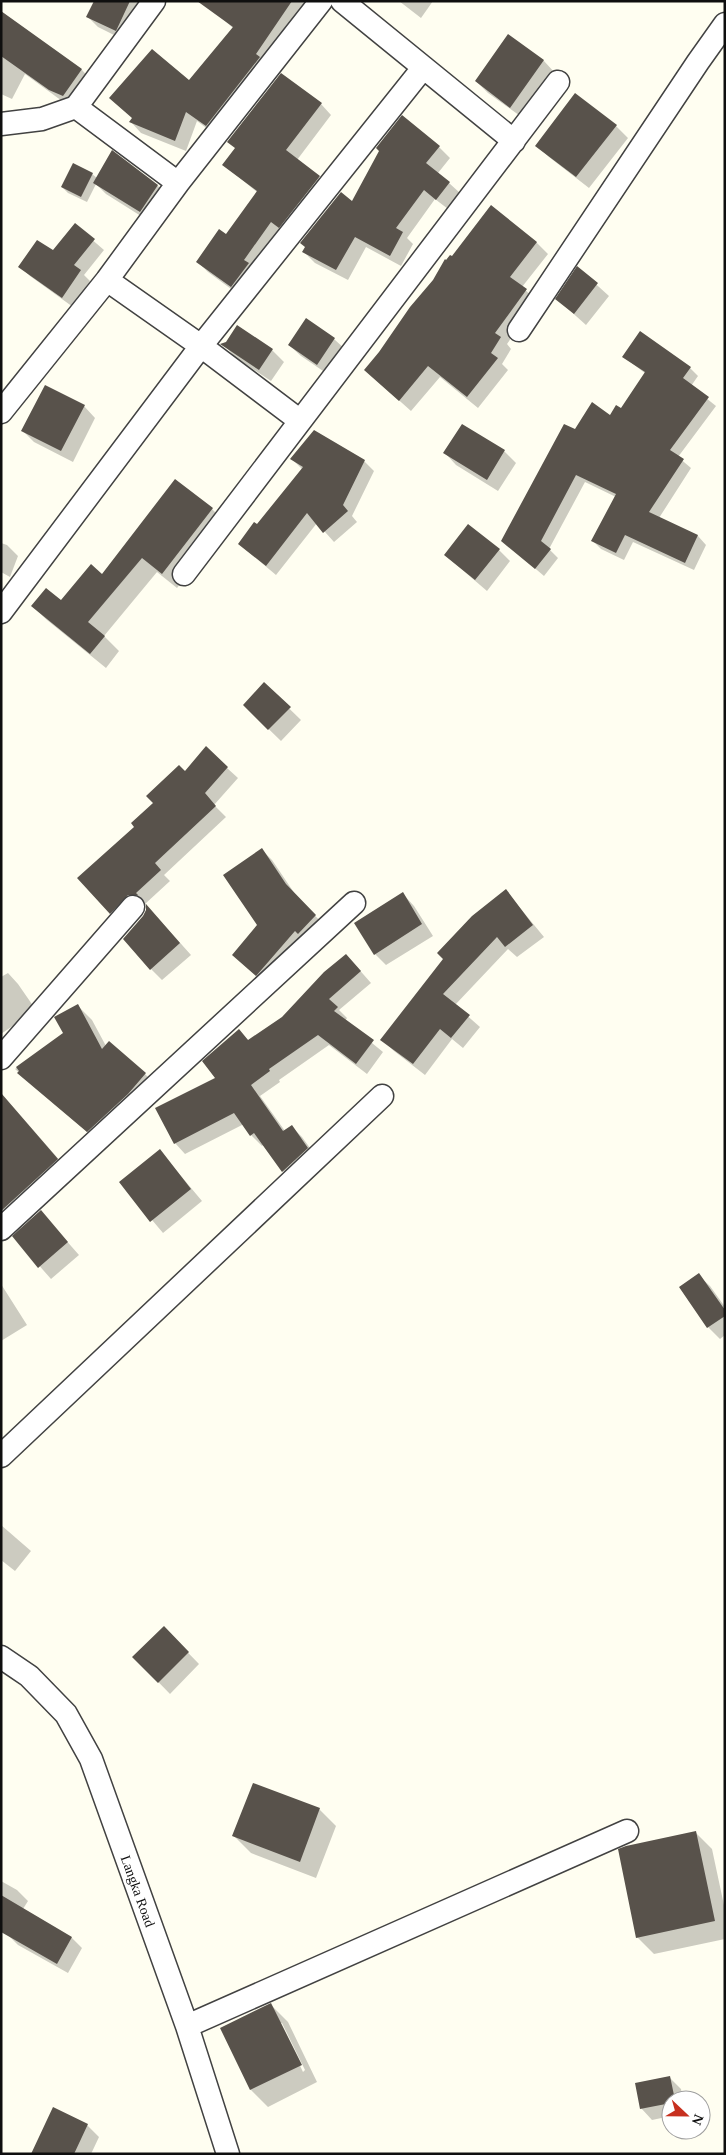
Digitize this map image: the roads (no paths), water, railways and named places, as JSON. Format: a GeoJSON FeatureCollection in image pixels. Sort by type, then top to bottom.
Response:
{"type":"FeatureCollection","features":[{"type":"Feature","properties":{"kind":"street"},"geometry":{"type":"LineString","coordinates":[[1,124],[42,119],[76,107],[154,1]]}},
{"type":"Feature","properties":{"kind":"street"},"geometry":{"type":"LineString","coordinates":[[1,412],[107,280],[178,183],[321,1]]}},
{"type":"Feature","properties":{"kind":"street"},"geometry":{"type":"LineString","coordinates":[[342,1],[514,141]]}},
{"type":"Feature","properties":{"kind":"street"},"geometry":{"type":"LineString","coordinates":[[519,330],[725,24]]}},
{"type":"Feature","properties":{"kind":"street"},"geometry":{"type":"LineString","coordinates":[[1,612],[201,346],[423,68]]}},
{"type":"Feature","properties":{"kind":"street"},"geometry":{"type":"LineString","coordinates":[[184,574],[299,420],[558,82]]}},
{"type":"Feature","properties":{"kind":"street"},"geometry":{"type":"LineString","coordinates":[[76,107],[178,183]]}},
{"type":"Feature","properties":{"kind":"street"},"geometry":{"type":"LineString","coordinates":[[107,280],[201,346],[299,420]]}},
{"type":"Feature","properties":{"kind":"street"},"geometry":{"type":"LineString","coordinates":[[1,1229],[354,903]]}},
{"type":"Feature","properties":{"kind":"street"},"geometry":{"type":"LineString","coordinates":[[1,1058],[133,907]]}},
{"type":"Feature","properties":{"kind":"street"},"geometry":{"type":"LineString","coordinates":[[1,1456],[382,1096]]}},
{"type":"Feature","properties":{"kind":"street","name":"Langka Road"},"geometry":{"type":"LineString","coordinates":[[1,1657],[29,1676],[66,1714],[91,1759],[187,2026],[228,2154]]}},
{"type":"Feature","properties":{"kind":"street"},"geometry":{"type":"LineString","coordinates":[[187,2026],[627,1831]]}}]}
